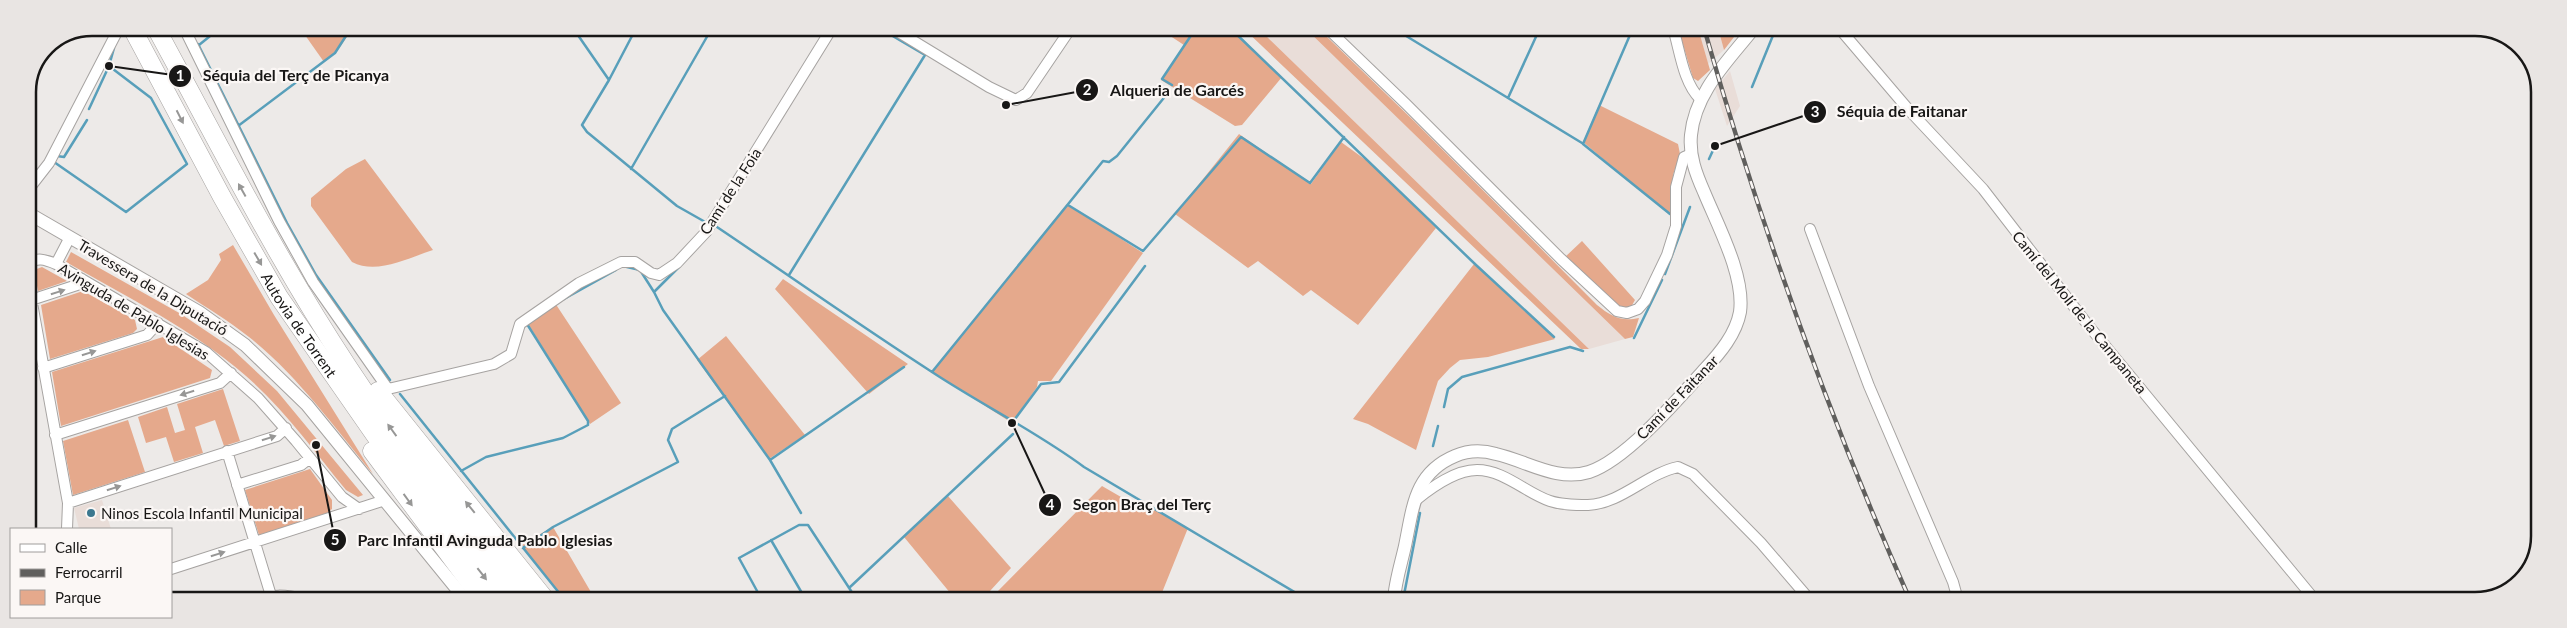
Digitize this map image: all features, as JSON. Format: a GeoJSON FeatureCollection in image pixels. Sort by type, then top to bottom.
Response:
{"type":"FeatureCollection","features":[{"type":"Feature","properties":{"kind":"highway","name":"Autovia de Torrent"},"geometry":{"type":"LineString","coordinates":[[136,36],[222,198],[279,297],[377,438],[497,592]]}},
{"type":"Feature","properties":{"kind":"highway","name":"Autovia de Torrent"},"geometry":{"type":"LineString","coordinates":[[160,36],[222,153],[301,293],[390,427],[517,592]]}},
{"type":"Feature","properties":{"kind":"highway"},"geometry":{"type":"LineString","coordinates":[[301,293],[539,592]]}},
{"type":"Feature","properties":{"kind":"highway"},"geometry":{"type":"LineString","coordinates":[[279,297],[287,317],[368,445],[477,592]]}},
{"type":"Feature","properties":{"kind":"street"},"geometry":{"type":"LineString","coordinates":[[36,180],[49,163],[115,36]]}},
{"type":"Feature","properties":{"kind":"street","name":"Camí de la Foia"},"geometry":{"type":"LineString","coordinates":[[188,36],[279,221],[313,282],[388,389],[494,364],[511,354],[520,324],[580,283],[621,262],[635,262],[651,273],[659,275],[677,263],[706,232],[827,36]]}},
{"type":"Feature","properties":{"kind":"street"},"geometry":{"type":"LineString","coordinates":[[905,36],[988,87],[1016,100],[1027,93],[1066,36]]}},
{"type":"Feature","properties":{"kind":"street"},"geometry":{"type":"LineString","coordinates":[[1335,36],[1561,259],[1617,311],[1627,313],[1638,309],[1645,301],[1661,269],[1676,226],[1678,176],[1684,157],[1692,154]]}},
{"type":"Feature","properties":{"kind":"street"},"geometry":{"type":"LineString","coordinates":[[1675,36],[1688,80],[1694,93],[1700,99]]}},
{"type":"Feature","properties":{"kind":"street","name":"Camí de Faitanar"},"geometry":{"type":"LineString","coordinates":[[1396,592],[1415,500],[1429,472],[1460,454],[1490,452],[1550,472],[1572,476],[1590,472],[1606,464],[1633,443],[1727,344],[1740,313],[1739,286],[1728,251],[1699,181],[1692,154],[1691,135],[1700,99],[1708,85],[1748,36]]}},
{"type":"Feature","properties":{"kind":"street","name":"Camí del Molí de la Campaneta"},"geometry":{"type":"LineString","coordinates":[[1846,36],[1908,109],[1983,189],[2088,325],[2309,592]]}},
{"type":"Feature","properties":{"kind":"street","name":"Travessera de la Diputació"},"geometry":{"type":"LineString","coordinates":[[36,218],[199,312],[245,344],[307,405],[459,592]]}},
{"type":"Feature","properties":{"kind":"street"},"geometry":{"type":"LineString","coordinates":[[1810,229],[1869,386],[1956,592]]}},
{"type":"Feature","properties":{"kind":"street"},"geometry":{"type":"LineString","coordinates":[[56,264],[70,237]]}},
{"type":"Feature","properties":{"kind":"street","name":"Avinguda de Pablo Iglesias"},"geometry":{"type":"LineString","coordinates":[[36,260],[42,259],[56,264],[206,352],[231,373],[286,428],[342,497],[359,509]]}},
{"type":"Feature","properties":{"kind":"street"},"geometry":{"type":"LineString","coordinates":[[36,298],[77,285],[82,279]]}},
{"type":"Feature","properties":{"kind":"street"},"geometry":{"type":"LineString","coordinates":[[43,368],[148,335],[158,323]]}},
{"type":"Feature","properties":{"kind":"street"},"geometry":{"type":"LineString","coordinates":[[36,328],[68,503],[67,528]]}},
{"type":"Feature","properties":{"kind":"street"},"geometry":{"type":"LineString","coordinates":[[55,435],[220,383],[231,373]]}},
{"type":"Feature","properties":{"kind":"street"},"geometry":{"type":"LineString","coordinates":[[68,503],[277,436],[286,428]]}},
{"type":"Feature","properties":{"kind":"street"},"geometry":{"type":"LineString","coordinates":[[227,451],[270,592]]}},
{"type":"Feature","properties":{"kind":"street"},"geometry":{"type":"LineString","coordinates":[[237,485],[301,465],[310,458]]}},
{"type":"Feature","properties":{"kind":"street"},"geometry":{"type":"LineString","coordinates":[[1415,500],[1458,474],[1477,470],[1491,472],[1551,502],[1590,505],[1618,497],[1654,476],[1678,467],[1693,474],[1754,536],[1803,592]]}},
{"type":"Feature","properties":{"kind":"street"},"geometry":{"type":"LineString","coordinates":[[335,517],[342,506],[342,497]]}},
{"type":"Feature","properties":{"kind":"street"},"geometry":{"type":"LineString","coordinates":[[172,569],[385,500]]}},
{"type":"Feature","properties":{"kind":"shaded area"},"geometry":{"type":"Polygon","coordinates":[[[1266,36],[1313,36],[1625,339],[1589,349],[1266,36]]]}},
{"type":"Feature","properties":{"kind":"shaded area"},"geometry":{"type":"Polygon","coordinates":[[[1700,36],[1720,36],[1724,50],[1708,64],[1700,36]]]}},
{"type":"Feature","properties":{"kind":"shaded area"},"geometry":{"type":"Polygon","coordinates":[[[1730,71],[1740,106],[1727,126],[1715,89],[1730,71]]]}},
{"type":"Feature","properties":{"kind":"shaded area","name":"Ninos Escola Infantil Municipal"},"geometry":{"type":"Polygon","coordinates":[[[102,500],[111,528],[79,528],[74,508],[102,500]]]}},
{"type":"Feature","properties":{"kind":"green space"},"geometry":{"type":"Polygon","coordinates":[[[306,36],[348,36],[340,47],[324,62],[306,36]]]}},
{"type":"Feature","properties":{"kind":"green space"},"geometry":{"type":"Polygon","coordinates":[[[1170,36],[1238,36],[1282,77],[1242,125],[1235,126],[1161,80],[1184,45],[1170,36]]]}},
{"type":"Feature","properties":{"kind":"green space"},"geometry":{"type":"Polygon","coordinates":[[[1251,36],[1266,36],[1589,349],[1581,349],[1251,36]]]}},
{"type":"Feature","properties":{"kind":"green space"},"geometry":{"type":"Polygon","coordinates":[[[1313,36],[1326,36],[1414,121],[1597,305],[1621,319],[1639,318],[1633,337],[1625,339],[1313,36]]]}},
{"type":"Feature","properties":{"kind":"green space"},"geometry":{"type":"Polygon","coordinates":[[[1680,36],[1700,36],[1710,70],[1698,81],[1693,78],[1680,36]]]}},
{"type":"Feature","properties":{"kind":"green space"},"geometry":{"type":"Polygon","coordinates":[[[1720,36],[1735,36],[1724,50],[1720,36]]]}},
{"type":"Feature","properties":{"kind":"green space"},"geometry":{"type":"Polygon","coordinates":[[[1599,105],[1678,144],[1680,154],[1673,175],[1671,216],[1583,142],[1599,105]]]}},
{"type":"Feature","properties":{"kind":"green space"},"geometry":{"type":"Polygon","coordinates":[[[1239,134],[1311,184],[1341,142],[1370,163],[1436,228],[1358,325],[1311,290],[1303,296],[1258,261],[1248,268],[1175,214],[1239,134]]]}},
{"type":"Feature","properties":{"kind":"green space"},"geometry":{"type":"Polygon","coordinates":[[[365,159],[433,250],[403,261],[382,266],[362,266],[352,262],[311,206],[311,198],[346,169],[365,159]]]}},
{"type":"Feature","properties":{"kind":"green space"},"geometry":{"type":"Polygon","coordinates":[[[1067,204],[1143,253],[1051,381],[1038,381],[1037,387],[1012,423],[932,372],[1067,204]]]}},
{"type":"Feature","properties":{"kind":"green space"},"geometry":{"type":"Polygon","coordinates":[[[1582,241],[1635,300],[1631,307],[1613,308],[1564,258],[1582,241]]]}},
{"type":"Feature","properties":{"kind":"green space"},"geometry":{"type":"Polygon","coordinates":[[[233,245],[274,315],[373,474],[314,402],[267,352],[226,320],[186,294],[208,280],[221,260],[219,254],[233,245]]]}},
{"type":"Feature","properties":{"kind":"green space"},"geometry":{"type":"Polygon","coordinates":[[[71,252],[181,314],[230,347],[277,391],[363,495],[358,497],[346,490],[286,416],[246,376],[204,343],[136,301],[66,262],[71,252]]]}},
{"type":"Feature","properties":{"kind":"green space"},"geometry":{"type":"Polygon","coordinates":[[[1474,264],[1555,339],[1488,357],[1460,360],[1438,381],[1416,450],[1368,424],[1353,419],[1474,264]]]}},
{"type":"Feature","properties":{"kind":"green space"},"geometry":{"type":"Polygon","coordinates":[[[42,267],[67,281],[38,291],[36,269],[42,267]]]}},
{"type":"Feature","properties":{"kind":"green space"},"geometry":{"type":"Polygon","coordinates":[[[783,279],[908,364],[869,394],[775,289],[783,279]]]}},
{"type":"Feature","properties":{"kind":"green space"},"geometry":{"type":"Polygon","coordinates":[[[83,291],[135,320],[137,329],[133,333],[50,359],[41,305],[83,291]]]}},
{"type":"Feature","properties":{"kind":"green space"},"geometry":{"type":"Polygon","coordinates":[[[555,303],[621,403],[590,424],[527,322],[555,303]]]}},
{"type":"Feature","properties":{"kind":"green space"},"geometry":{"type":"Polygon","coordinates":[[[726,336],[805,435],[769,459],[697,360],[726,336]]]}},
{"type":"Feature","properties":{"kind":"green space"},"geometry":{"type":"Polygon","coordinates":[[[163,337],[212,370],[210,378],[61,426],[52,372],[163,337]]]}},
{"type":"Feature","properties":{"kind":"green space"},"geometry":{"type":"Polygon","coordinates":[[[223,389],[240,441],[224,446],[215,420],[195,427],[203,453],[174,462],[166,437],[146,443],[138,417],[167,407],[175,433],[185,430],[177,404],[223,389]]]}},
{"type":"Feature","properties":{"kind":"green space"},"geometry":{"type":"Polygon","coordinates":[[[128,420],[145,472],[73,495],[63,441],[128,420]]]}},
{"type":"Feature","properties":{"kind":"green space"},"geometry":{"type":"Polygon","coordinates":[[[310,469],[332,500],[332,509],[327,513],[259,535],[245,490],[310,469]]]}},
{"type":"Feature","properties":{"kind":"green space"},"geometry":{"type":"Polygon","coordinates":[[[1102,486],[1140,508],[1143,502],[1188,528],[1162,592],[997,592],[1102,486]]]}},
{"type":"Feature","properties":{"kind":"green space"},"geometry":{"type":"Polygon","coordinates":[[[948,496],[1011,568],[990,591],[949,592],[904,537],[948,496]]]}},
{"type":"Feature","properties":{"kind":"green space"},"geometry":{"type":"Polygon","coordinates":[[[553,527],[591,592],[558,592],[520,545],[553,527]]]}},
{"type":"Feature","properties":{"kind":"waterway"},"geometry":{"type":"LineString","coordinates":[[199,45],[210,36]]}},
{"type":"Feature","properties":{"kind":"waterway"},"geometry":{"type":"LineString","coordinates":[[238,126],[335,53],[346,36]]}},
{"type":"Feature","properties":{"kind":"waterway"},"geometry":{"type":"LineString","coordinates":[[579,36],[609,80],[582,125],[587,132],[677,206],[707,223]]}},
{"type":"Feature","properties":{"kind":"waterway"},"geometry":{"type":"LineString","coordinates":[[609,80],[632,36]]}},
{"type":"Feature","properties":{"kind":"waterway"},"geometry":{"type":"LineString","coordinates":[[631,169],[707,36]]}},
{"type":"Feature","properties":{"kind":"waterway"},"geometry":{"type":"LineString","coordinates":[[789,275],[925,55],[893,36]]}},
{"type":"Feature","properties":{"kind":"waterway"},"geometry":{"type":"LineString","coordinates":[[1172,85],[1162,79],[1191,36]]}},
{"type":"Feature","properties":{"kind":"waterway"},"geometry":{"type":"LineString","coordinates":[[1238,36],[1476,265],[1554,337]]}},
{"type":"Feature","properties":{"kind":"waterway"},"geometry":{"type":"LineString","coordinates":[[1406,36],[1508,98]]}},
{"type":"Feature","properties":{"kind":"waterway"},"geometry":{"type":"LineString","coordinates":[[1536,36],[1508,98],[1582,143]]}},
{"type":"Feature","properties":{"kind":"waterway"},"geometry":{"type":"LineString","coordinates":[[1630,36],[1583,144],[1670,214]]}},
{"type":"Feature","properties":{"kind":"waterway"},"geometry":{"type":"LineString","coordinates":[[1752,87],[1773,36]]}},
{"type":"Feature","properties":{"kind":"waterway"},"geometry":{"type":"LineString","coordinates":[[198,44],[287,223],[316,275],[390,380]]}},
{"type":"Feature","properties":{"kind":"waterway"},"geometry":{"type":"LineString","coordinates":[[89,109],[109,66],[114,48]]}},
{"type":"Feature","properties":{"kind":"waterway"},"geometry":{"type":"LineString","coordinates":[[54,162],[126,212],[187,164],[151,98],[109,66]]}},
{"type":"Feature","properties":{"kind":"waterway"},"geometry":{"type":"LineString","coordinates":[[932,372],[1103,161],[1109,162],[1117,156],[1167,94]]}},
{"type":"Feature","properties":{"kind":"waterway"},"geometry":{"type":"LineString","coordinates":[[56,157],[64,157],[87,120]]}},
{"type":"Feature","properties":{"kind":"waterway"},"geometry":{"type":"LineString","coordinates":[[1068,205],[1143,251],[1241,137],[1310,183],[1344,137]]}},
{"type":"Feature","properties":{"kind":"waterway"},"geometry":{"type":"LineString","coordinates":[[1709,159],[1715,146]]}},
{"type":"Feature","properties":{"kind":"waterway"},"geometry":{"type":"LineString","coordinates":[[1665,274],[1690,207]]}},
{"type":"Feature","properties":{"kind":"waterway"},"geometry":{"type":"LineString","coordinates":[[714,225],[951,384],[1047,442],[1084,467],[1295,592]]}},
{"type":"Feature","properties":{"kind":"waterway"},"geometry":{"type":"LineString","coordinates":[[1012,423],[1041,384],[1059,382],[1145,266]]}},
{"type":"Feature","properties":{"kind":"waterway"},"geometry":{"type":"LineString","coordinates":[[627,267],[640,270],[654,292]]}},
{"type":"Feature","properties":{"kind":"waterway"},"geometry":{"type":"LineString","coordinates":[[679,267],[654,292],[663,310],[770,460],[801,513]]}},
{"type":"Feature","properties":{"kind":"waterway"},"geometry":{"type":"LineString","coordinates":[[564,299],[616,270]]}},
{"type":"Feature","properties":{"kind":"waterway"},"geometry":{"type":"LineString","coordinates":[[1634,338],[1662,280]]}},
{"type":"Feature","properties":{"kind":"waterway"},"geometry":{"type":"LineString","coordinates":[[461,471],[486,457],[563,438],[588,425],[588,421],[527,324],[529,323]]}},
{"type":"Feature","properties":{"kind":"waterway"},"geometry":{"type":"LineString","coordinates":[[1444,407],[1448,389],[1462,377],[1570,347],[1583,351]]}},
{"type":"Feature","properties":{"kind":"waterway"},"geometry":{"type":"LineString","coordinates":[[770,460],[904,367]]}},
{"type":"Feature","properties":{"kind":"waterway"},"geometry":{"type":"LineString","coordinates":[[400,394],[558,592]]}},
{"type":"Feature","properties":{"kind":"waterway"},"geometry":{"type":"LineString","coordinates":[[523,548],[553,527],[678,462],[668,440],[672,429],[725,396]]}},
{"type":"Feature","properties":{"kind":"waterway"},"geometry":{"type":"LineString","coordinates":[[1433,446],[1438,426]]}},
{"type":"Feature","properties":{"kind":"waterway"},"geometry":{"type":"LineString","coordinates":[[849,588],[1013,434]]}},
{"type":"Feature","properties":{"kind":"waterway"},"geometry":{"type":"LineString","coordinates":[[1405,592],[1420,513]]}},
{"type":"Feature","properties":{"kind":"waterway"},"geometry":{"type":"LineString","coordinates":[[758,592],[739,558],[799,525],[808,525],[852,592]]}},
{"type":"Feature","properties":{"kind":"waterway"},"geometry":{"type":"LineString","coordinates":[[771,540],[801,592]]}},
{"type":"Feature","properties":{"kind":"railway"},"geometry":{"type":"LineString","coordinates":[[1706,36],[1748,174],[1797,318],[1851,460],[1907,592]]}},
{"type":"Feature","properties":{"kind":"place","name":"Séquia del Terç de Picanya"},"geometry":{"type":"Point","coordinates":[109,66]}},
{"type":"Feature","properties":{"kind":"place","name":"Alqueria de Garcés"},"geometry":{"type":"Point","coordinates":[1006,105]}},
{"type":"Feature","properties":{"kind":"place","name":"Séquia de Faitanar"},"geometry":{"type":"Point","coordinates":[1715,146]}},
{"type":"Feature","properties":{"kind":"place","name":"Segon Braç del Terç"},"geometry":{"type":"Point","coordinates":[1012,423]}},
{"type":"Feature","properties":{"kind":"place","name":"Parc Infantil Avinguda Pablo Iglesias"},"geometry":{"type":"Point","coordinates":[316,445]}},
{"type":"Feature","properties":{"kind":"place","name":"Ninos Escola Infantil Municipal"},"geometry":{"type":"Point","coordinates":[91,513]}}]}
